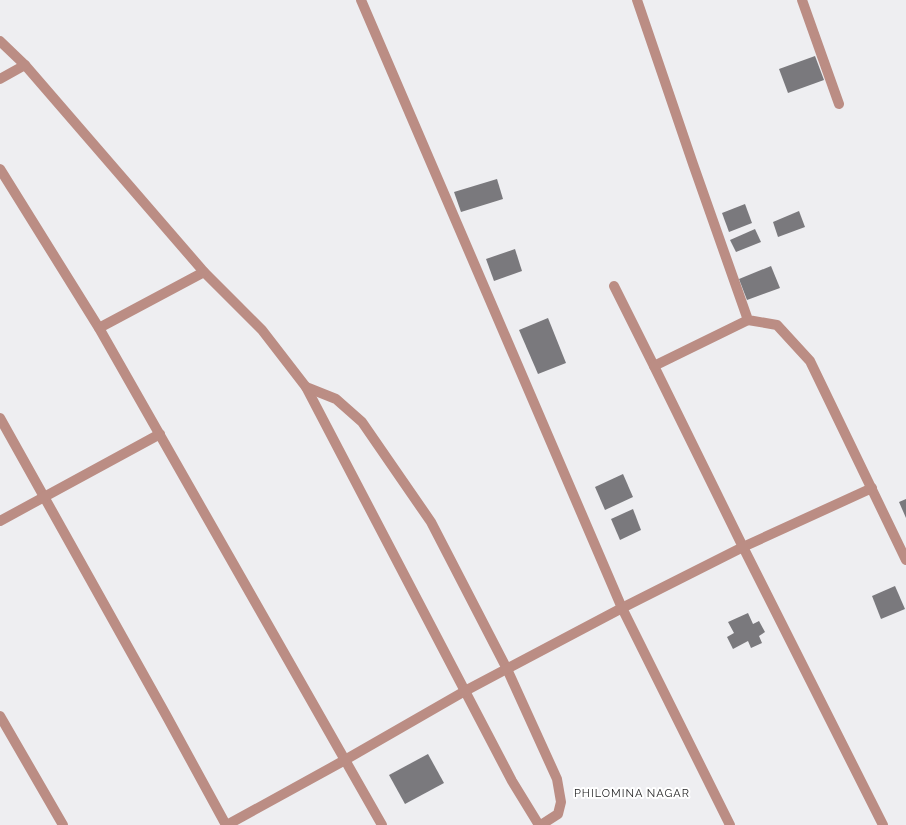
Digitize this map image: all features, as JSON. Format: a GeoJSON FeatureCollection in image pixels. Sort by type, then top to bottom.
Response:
{"type":"FeatureCollection","features":[{"type":"Feature","properties":{"kind":"street"},"geometry":{"type":"LineString","coordinates":[[361,0],[596,550],[622,608],[730,825]]}},
{"type":"Feature","properties":{"kind":"street"},"geometry":{"type":"LineString","coordinates":[[637,0],[748,320]]}},
{"type":"Feature","properties":{"kind":"street"},"geometry":{"type":"LineString","coordinates":[[802,0],[839,104]]}},
{"type":"Feature","properties":{"kind":"street"},"geometry":{"type":"LineString","coordinates":[[0,41],[25,65],[204,272],[262,330],[306,387],[512,781],[540,825],[558,814],[562,802],[557,779],[507,669],[431,522],[362,422],[336,399],[306,387]]}},
{"type":"Feature","properties":{"kind":"street"},"geometry":{"type":"LineString","coordinates":[[0,79],[25,65]]}},
{"type":"Feature","properties":{"kind":"street"},"geometry":{"type":"LineString","coordinates":[[0,169],[99,328],[382,825]]}},
{"type":"Feature","properties":{"kind":"street"},"geometry":{"type":"LineString","coordinates":[[99,328],[204,272]]}},
{"type":"Feature","properties":{"kind":"street"},"geometry":{"type":"LineString","coordinates":[[614,286],[883,825]]}},
{"type":"Feature","properties":{"kind":"street"},"geometry":{"type":"LineString","coordinates":[[654,366],[748,320],[777,325],[810,362],[906,560]]}},
{"type":"Feature","properties":{"kind":"street"},"geometry":{"type":"LineString","coordinates":[[0,418],[226,825],[345,760],[465,691],[622,608],[743,547],[872,488]]}},
{"type":"Feature","properties":{"kind":"street"},"geometry":{"type":"LineString","coordinates":[[0,521],[160,434]]}},
{"type":"Feature","properties":{"kind":"street"},"geometry":{"type":"LineString","coordinates":[[0,716],[63,825]]}},
{"type":"Feature","properties":{"kind":"building"},"geometry":{"type":"Polygon","coordinates":[[[815,56],[824,80],[788,93],[779,69],[815,56]]]}},
{"type":"Feature","properties":{"kind":"building"},"geometry":{"type":"Polygon","coordinates":[[[497,179],[503,199],[461,212],[454,192],[497,179]]]}},
{"type":"Feature","properties":{"kind":"building"},"geometry":{"type":"Polygon","coordinates":[[[745,204],[752,223],[729,232],[722,213],[745,204]]]}},
{"type":"Feature","properties":{"kind":"building"},"geometry":{"type":"Polygon","coordinates":[[[799,211],[805,227],[778,237],[773,222],[799,211]]]}},
{"type":"Feature","properties":{"kind":"building"},"geometry":{"type":"Polygon","coordinates":[[[755,229],[761,242],[736,252],[730,240],[755,229]]]}},
{"type":"Feature","properties":{"kind":"building"},"geometry":{"type":"Polygon","coordinates":[[[515,249],[522,271],[494,281],[486,259],[515,249]]]}},
{"type":"Feature","properties":{"kind":"building"},"geometry":{"type":"Polygon","coordinates":[[[771,266],[780,288],[747,300],[739,279],[771,266]]]}},
{"type":"Feature","properties":{"kind":"building"},"geometry":{"type":"Polygon","coordinates":[[[548,318],[566,363],[538,374],[519,330],[548,318]]]}},
{"type":"Feature","properties":{"kind":"building"},"geometry":{"type":"Polygon","coordinates":[[[623,474],[633,497],[605,510],[595,487],[623,474]]]}},
{"type":"Feature","properties":{"kind":"building"},"geometry":{"type":"Polygon","coordinates":[[[906,499],[906,518],[899,502],[906,499]]]}},
{"type":"Feature","properties":{"kind":"building"},"geometry":{"type":"Polygon","coordinates":[[[633,509],[641,530],[620,540],[611,519],[633,509]]]}},
{"type":"Feature","properties":{"kind":"building"},"geometry":{"type":"Polygon","coordinates":[[[895,586],[905,609],[881,619],[872,596],[895,586]]]}},
{"type":"Feature","properties":{"kind":"building"},"geometry":{"type":"Polygon","coordinates":[[[748,613],[753,624],[759,621],[765,632],[759,636],[762,643],[751,648],[748,641],[733,649],[727,637],[734,633],[728,622],[748,613]]]}},
{"type":"Feature","properties":{"kind":"building"},"geometry":{"type":"Polygon","coordinates":[[[428,754],[444,783],[405,804],[389,775],[428,754]]]}},
{"type":"Feature","properties":{"kind":"district","name":"PHILOMINA NAGAR"},"geometry":{"type":"Point","coordinates":[632,793]}}]}
